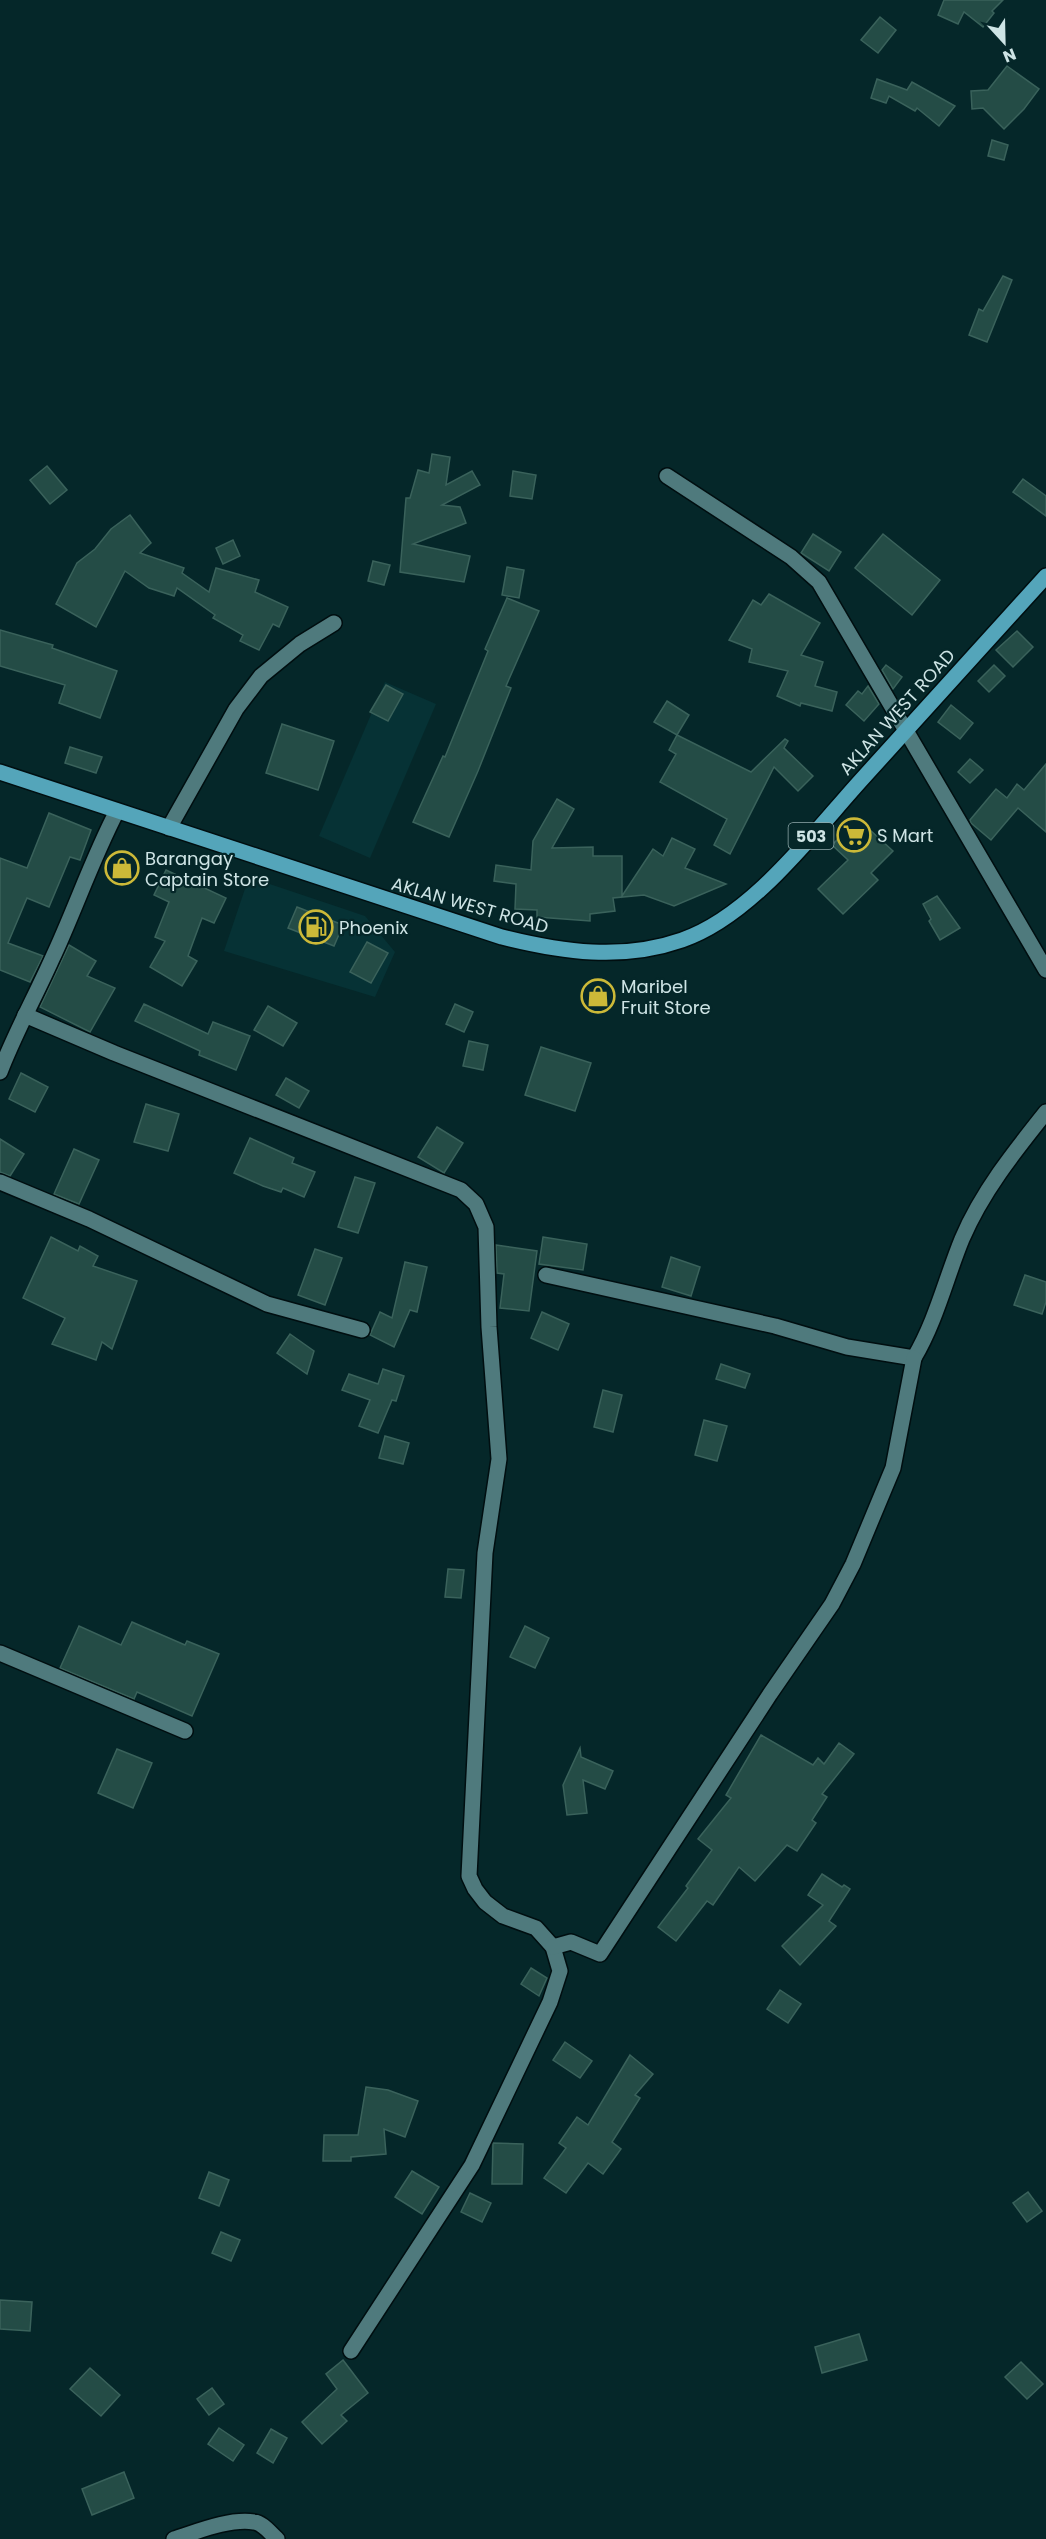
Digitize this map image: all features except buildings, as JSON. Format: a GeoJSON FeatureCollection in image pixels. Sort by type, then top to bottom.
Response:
{"type":"FeatureCollection","features":[{"type":"Feature","properties":{"kind":"main road","name":"AKLAN WEST ROAD"},"geometry":{"type":"LineString","coordinates":[[0,772],[502,937],[551,949],[614,952],[643,950],[682,940],[713,926],[741,907],[769,880],[906,732],[1046,576]]}},
{"type":"Feature","properties":{"kind":"street"},"geometry":{"type":"LineString","coordinates":[[667,476],[791,557],[819,582],[1046,970]]}},
{"type":"Feature","properties":{"kind":"street"},"geometry":{"type":"LineString","coordinates":[[169,828],[236,709],[261,676],[300,644],[334,623]]}},
{"type":"Feature","properties":{"kind":"street"},"geometry":{"type":"LineString","coordinates":[[0,1072],[14,1034],[53,958],[95,854],[117,811]]}},
{"type":"Feature","properties":{"kind":"street"},"geometry":{"type":"LineString","coordinates":[[25,1015],[192,1084],[461,1190],[476,1204],[486,1227],[489,1327],[499,1459],[485,1553],[470,1876],[475,1889],[485,1902],[503,1916],[536,1928],[553,1947],[560,1971],[550,2002],[472,2165],[351,2350]]}},
{"type":"Feature","properties":{"kind":"street"},"geometry":{"type":"LineString","coordinates":[[553,1947],[571,1942],[600,1954],[770,1694],[832,1604],[853,1564],[893,1468],[914,1358],[930,1328],[963,1236],[1002,1167],[1046,1112]]}},
{"type":"Feature","properties":{"kind":"street"},"geometry":{"type":"LineString","coordinates":[[0,1182],[89,1219],[267,1304],[362,1330]]}},
{"type":"Feature","properties":{"kind":"street"},"geometry":{"type":"LineString","coordinates":[[546,1275],[775,1326],[847,1347],[914,1358]]}},
{"type":"Feature","properties":{"kind":"street"},"geometry":{"type":"LineString","coordinates":[[0,1653],[185,1731]]}},
{"type":"Feature","properties":{"kind":"street"},"geometry":{"type":"LineString","coordinates":[[174,2539],[215,2526],[254,2522],[262,2525],[277,2539]]}},
{"type":"Feature","properties":{"kind":"shaded area"},"geometry":{"type":"Polygon","coordinates":[[[385,682],[436,704],[370,858],[319,836],[385,682]]]}},
{"type":"Feature","properties":{"kind":"shaded area"},"geometry":{"type":"Polygon","coordinates":[[[249,877],[365,916],[395,952],[375,997],[224,951],[249,877]]]}},
{"type":"Feature","properties":{"kind":"place","name":"S Mart"},"geometry":{"type":"Point","coordinates":[854,835]}},
{"type":"Feature","properties":{"kind":"place","name":"Barangay Captain Store"},"geometry":{"type":"Point","coordinates":[122,868]}},
{"type":"Feature","properties":{"kind":"place","name":"Phoenix"},"geometry":{"type":"Point","coordinates":[316,927]}},
{"type":"Feature","properties":{"kind":"place","name":"Maribel Fruit Store"},"geometry":{"type":"Point","coordinates":[598,996]}}]}
